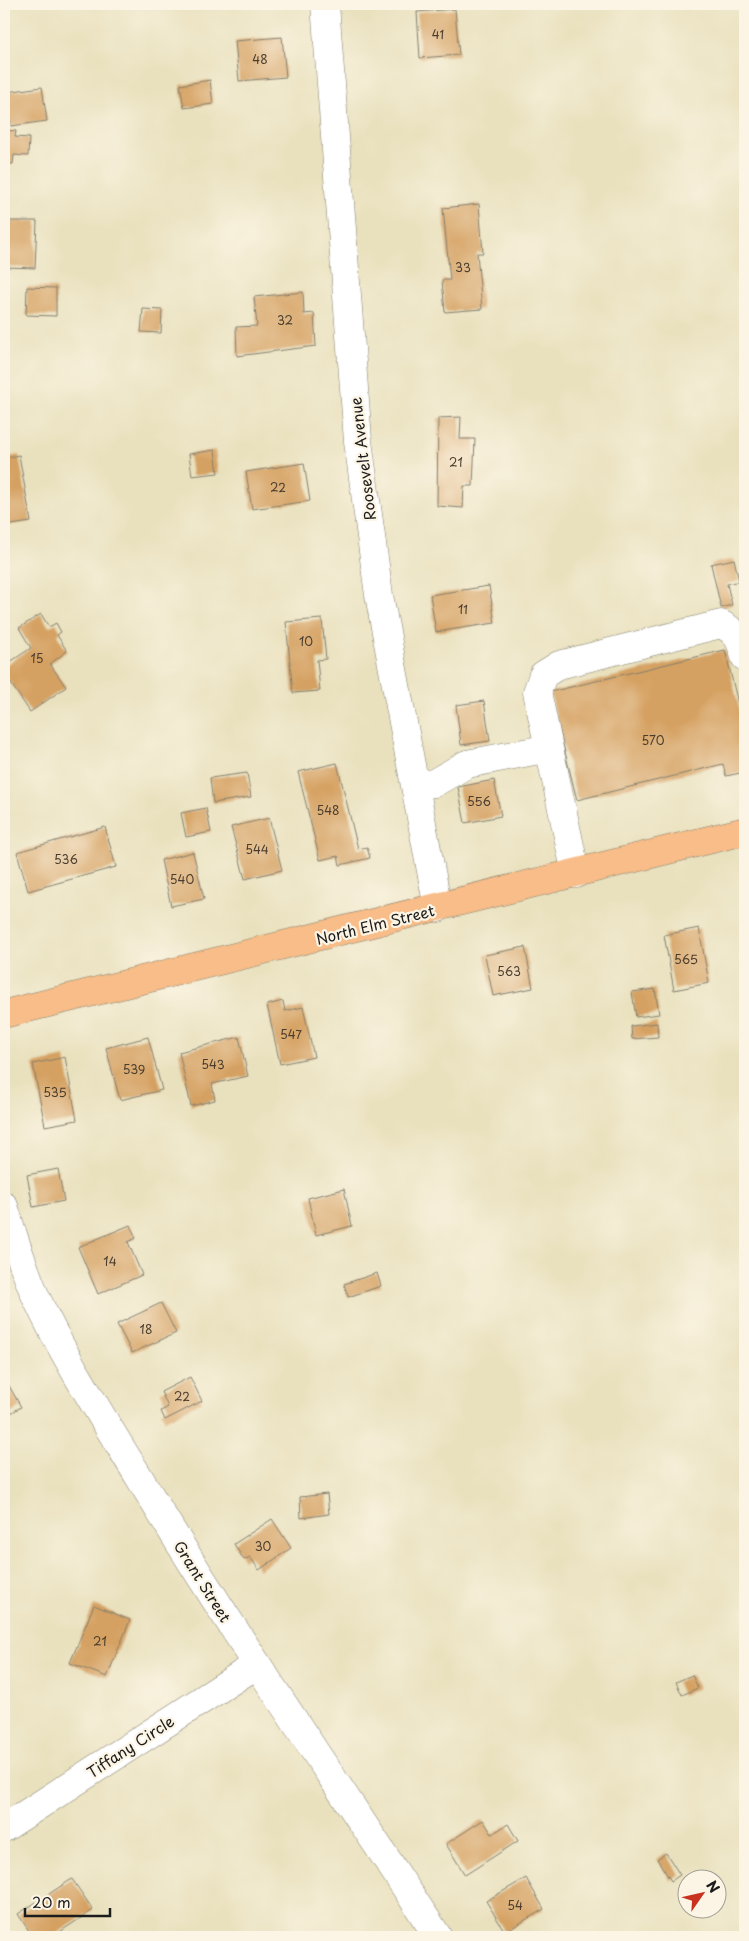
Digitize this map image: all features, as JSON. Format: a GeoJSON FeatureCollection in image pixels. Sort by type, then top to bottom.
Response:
{"type":"FeatureCollection","features":[{"type":"Feature","properties":{"kind":"main road","name":"North Elm Street"},"geometry":{"type":"LineString","coordinates":[[4,1014],[745,831]]}},
{"type":"Feature","properties":{"kind":"street","name":"Roosevelt Avenue"},"geometry":{"type":"LineString","coordinates":[[325,4],[358,441],[379,595],[438,908]]}},
{"type":"Feature","properties":{"kind":"street"},"geometry":{"type":"LineString","coordinates":[[576,874],[537,692],[543,675],[559,665],[721,624],[735,631],[745,657]]}},
{"type":"Feature","properties":{"kind":"street"},"geometry":{"type":"LineString","coordinates":[[415,785],[434,783],[467,764],[549,748]]}},
{"type":"Feature","properties":{"kind":"street","name":"Grant Street"},"geometry":{"type":"LineString","coordinates":[[4,1206],[21,1259],[51,1327],[161,1513],[256,1665],[357,1812],[438,1937]]}},
{"type":"Feature","properties":{"kind":"street","name":"Tiffany Circle"},"geometry":{"type":"LineString","coordinates":[[4,1828],[256,1665]]}},
{"type":"Feature","properties":{"kind":"building"},"geometry":{"type":"Polygon","coordinates":[[[455,9],[459,55],[420,58],[417,12],[455,9]]]}},
{"type":"Feature","properties":{"kind":"building"},"geometry":{"type":"Polygon","coordinates":[[[282,37],[286,77],[239,81],[235,41],[282,37]]]}},
{"type":"Feature","properties":{"kind":"building"},"geometry":{"type":"Polygon","coordinates":[[[210,80],[213,104],[184,108],[180,85],[210,80]]]}},
{"type":"Feature","properties":{"kind":"building"},"geometry":{"type":"Polygon","coordinates":[[[42,87],[47,121],[11,126],[6,92],[42,87]]]}},
{"type":"Feature","properties":{"kind":"building"},"geometry":{"type":"Polygon","coordinates":[[[4,130],[16,131],[15,137],[29,138],[28,156],[14,155],[13,164],[4,164],[4,130]]]}},
{"type":"Feature","properties":{"kind":"building"},"geometry":{"type":"Polygon","coordinates":[[[479,204],[483,253],[477,253],[482,309],[445,312],[442,280],[450,280],[443,208],[479,204]]]}},
{"type":"Feature","properties":{"kind":"building"},"geometry":{"type":"Polygon","coordinates":[[[4,221],[37,221],[35,268],[5,267],[4,221]]]}},
{"type":"Feature","properties":{"kind":"building"},"geometry":{"type":"Polygon","coordinates":[[[27,287],[56,288],[56,316],[26,315],[27,287]]]}},
{"type":"Feature","properties":{"kind":"building"},"geometry":{"type":"Polygon","coordinates":[[[303,292],[304,314],[314,313],[316,346],[237,356],[236,327],[257,326],[254,297],[303,292]]]}},
{"type":"Feature","properties":{"kind":"building"},"geometry":{"type":"Polygon","coordinates":[[[143,309],[162,310],[161,333],[141,332],[143,309]]]}},
{"type":"Feature","properties":{"kind":"building"},"geometry":{"type":"Polygon","coordinates":[[[461,417],[460,439],[475,439],[473,486],[464,486],[463,508],[437,506],[438,418],[461,417]]]}},
{"type":"Feature","properties":{"kind":"building"},"geometry":{"type":"Polygon","coordinates":[[[215,450],[218,473],[192,476],[189,454],[215,450]]]}},
{"type":"Feature","properties":{"kind":"building"},"geometry":{"type":"Polygon","coordinates":[[[19,455],[31,522],[4,526],[4,458],[19,455]]]}},
{"type":"Feature","properties":{"kind":"building"},"geometry":{"type":"Polygon","coordinates":[[[304,463],[310,501],[252,509],[246,472],[304,463]]]}},
{"type":"Feature","properties":{"kind":"building"},"geometry":{"type":"Polygon","coordinates":[[[734,559],[739,581],[727,584],[732,605],[721,608],[711,564],[734,559]]]}},
{"type":"Feature","properties":{"kind":"building"},"geometry":{"type":"Polygon","coordinates":[[[489,586],[495,623],[436,632],[430,595],[489,586]]]}},
{"type":"Feature","properties":{"kind":"building"},"geometry":{"type":"Polygon","coordinates":[[[41,614],[49,627],[56,623],[61,632],[57,635],[67,651],[50,664],[66,687],[30,712],[4,673],[4,666],[31,648],[19,628],[41,614]]]}},
{"type":"Feature","properties":{"kind":"building"},"geometry":{"type":"Polygon","coordinates":[[[322,619],[326,659],[317,660],[320,691],[293,693],[286,622],[322,619]]]}},
{"type":"Feature","properties":{"kind":"building"},"geometry":{"type":"Polygon","coordinates":[[[725,650],[741,716],[745,715],[745,772],[726,776],[723,764],[577,800],[550,692],[725,650]]]}},
{"type":"Feature","properties":{"kind":"building"},"geometry":{"type":"Polygon","coordinates":[[[484,701],[490,741],[461,745],[456,705],[484,701]]]}},
{"type":"Feature","properties":{"kind":"building"},"geometry":{"type":"Polygon","coordinates":[[[337,763],[358,849],[367,847],[370,858],[340,865],[338,856],[320,860],[298,772],[337,763]]]}},
{"type":"Feature","properties":{"kind":"building"},"geometry":{"type":"Polygon","coordinates":[[[247,773],[251,797],[213,803],[210,778],[247,773]]]}},
{"type":"Feature","properties":{"kind":"building"},"geometry":{"type":"Polygon","coordinates":[[[494,780],[501,816],[465,823],[458,787],[494,780]]]}},
{"type":"Feature","properties":{"kind":"building"},"geometry":{"type":"Polygon","coordinates":[[[206,808],[211,832],[186,837],[181,813],[206,808]]]}},
{"type":"Feature","properties":{"kind":"building"},"geometry":{"type":"Polygon","coordinates":[[[269,818],[282,870],[245,879],[231,827],[269,818]]]}},
{"type":"Feature","properties":{"kind":"building"},"geometry":{"type":"Polygon","coordinates":[[[105,827],[116,867],[28,891],[17,852],[105,827]]]}},
{"type":"Feature","properties":{"kind":"building"},"geometry":{"type":"Polygon","coordinates":[[[193,852],[204,899],[171,906],[161,860],[193,852]]]}},
{"type":"Feature","properties":{"kind":"building"},"geometry":{"type":"Polygon","coordinates":[[[699,928],[709,983],[674,990],[664,935],[699,928]]]}},
{"type":"Feature","properties":{"kind":"building"},"geometry":{"type":"Polygon","coordinates":[[[525,947],[533,988],[493,996],[485,955],[525,947]]]}},
{"type":"Feature","properties":{"kind":"building"},"geometry":{"type":"Polygon","coordinates":[[[655,989],[659,1014],[636,1017],[632,992],[655,989]]]}},
{"type":"Feature","properties":{"kind":"building"},"geometry":{"type":"Polygon","coordinates":[[[283,1001],[285,1011],[303,1007],[314,1057],[280,1064],[267,1005],[283,1001]]]}},
{"type":"Feature","properties":{"kind":"building"},"geometry":{"type":"Polygon","coordinates":[[[657,1023],[658,1037],[632,1039],[631,1026],[657,1023]]]}},
{"type":"Feature","properties":{"kind":"building"},"geometry":{"type":"Polygon","coordinates":[[[148,1037],[162,1090],[120,1100],[106,1048],[148,1037]]]}},
{"type":"Feature","properties":{"kind":"building"},"geometry":{"type":"Polygon","coordinates":[[[239,1037],[248,1076],[212,1084],[215,1100],[191,1106],[179,1052],[239,1037]]]}},
{"type":"Feature","properties":{"kind":"building"},"geometry":{"type":"Polygon","coordinates":[[[65,1057],[77,1120],[45,1126],[33,1064],[65,1057]]]}},
{"type":"Feature","properties":{"kind":"building"},"geometry":{"type":"Polygon","coordinates":[[[58,1169],[64,1201],[33,1207],[27,1175],[58,1169]]]}},
{"type":"Feature","properties":{"kind":"building"},"geometry":{"type":"Polygon","coordinates":[[[344,1189],[352,1226],[316,1235],[308,1198],[344,1189]]]}},
{"type":"Feature","properties":{"kind":"building"},"geometry":{"type":"Polygon","coordinates":[[[130,1225],[136,1238],[128,1242],[142,1275],[98,1294],[78,1247],[130,1225]]]}},
{"type":"Feature","properties":{"kind":"building"},"geometry":{"type":"Polygon","coordinates":[[[377,1273],[381,1286],[348,1297],[344,1284],[377,1273]]]}},
{"type":"Feature","properties":{"kind":"building"},"geometry":{"type":"Polygon","coordinates":[[[161,1303],[176,1333],[132,1353],[117,1324],[161,1303]]]}},
{"type":"Feature","properties":{"kind":"building"},"geometry":{"type":"Polygon","coordinates":[[[4,1377],[21,1407],[4,1417],[4,1377]]]}},
{"type":"Feature","properties":{"kind":"building"},"geometry":{"type":"Polygon","coordinates":[[[190,1377],[202,1401],[165,1420],[161,1411],[168,1407],[161,1392],[190,1377]]]}},
{"type":"Feature","properties":{"kind":"building"},"geometry":{"type":"Polygon","coordinates":[[[327,1494],[329,1514],[301,1518],[300,1497],[327,1494]]]}},
{"type":"Feature","properties":{"kind":"building"},"geometry":{"type":"Polygon","coordinates":[[[272,1519],[291,1548],[259,1570],[250,1557],[244,1560],[234,1544],[272,1519]]]}},
{"type":"Feature","properties":{"kind":"building"},"geometry":{"type":"Polygon","coordinates":[[[94,1605],[130,1620],[107,1677],[70,1663],[94,1605]]]}},
{"type":"Feature","properties":{"kind":"building"},"geometry":{"type":"Polygon","coordinates":[[[692,1675],[698,1688],[682,1695],[676,1682],[692,1675]]]}},
{"type":"Feature","properties":{"kind":"building"},"geometry":{"type":"Polygon","coordinates":[[[483,1820],[492,1834],[508,1824],[518,1841],[465,1875],[446,1844],[483,1820]]]}},
{"type":"Feature","properties":{"kind":"building"},"geometry":{"type":"Polygon","coordinates":[[[666,1853],[676,1869],[676,1878],[671,1881],[657,1859],[666,1853]]]}},
{"type":"Feature","properties":{"kind":"building"},"geometry":{"type":"Polygon","coordinates":[[[526,1878],[544,1909],[505,1932],[486,1901],[526,1878]]]}},
{"type":"Feature","properties":{"kind":"building"},"geometry":{"type":"Polygon","coordinates":[[[72,1879],[93,1910],[52,1937],[33,1937],[18,1914],[72,1879]]]}}]}
